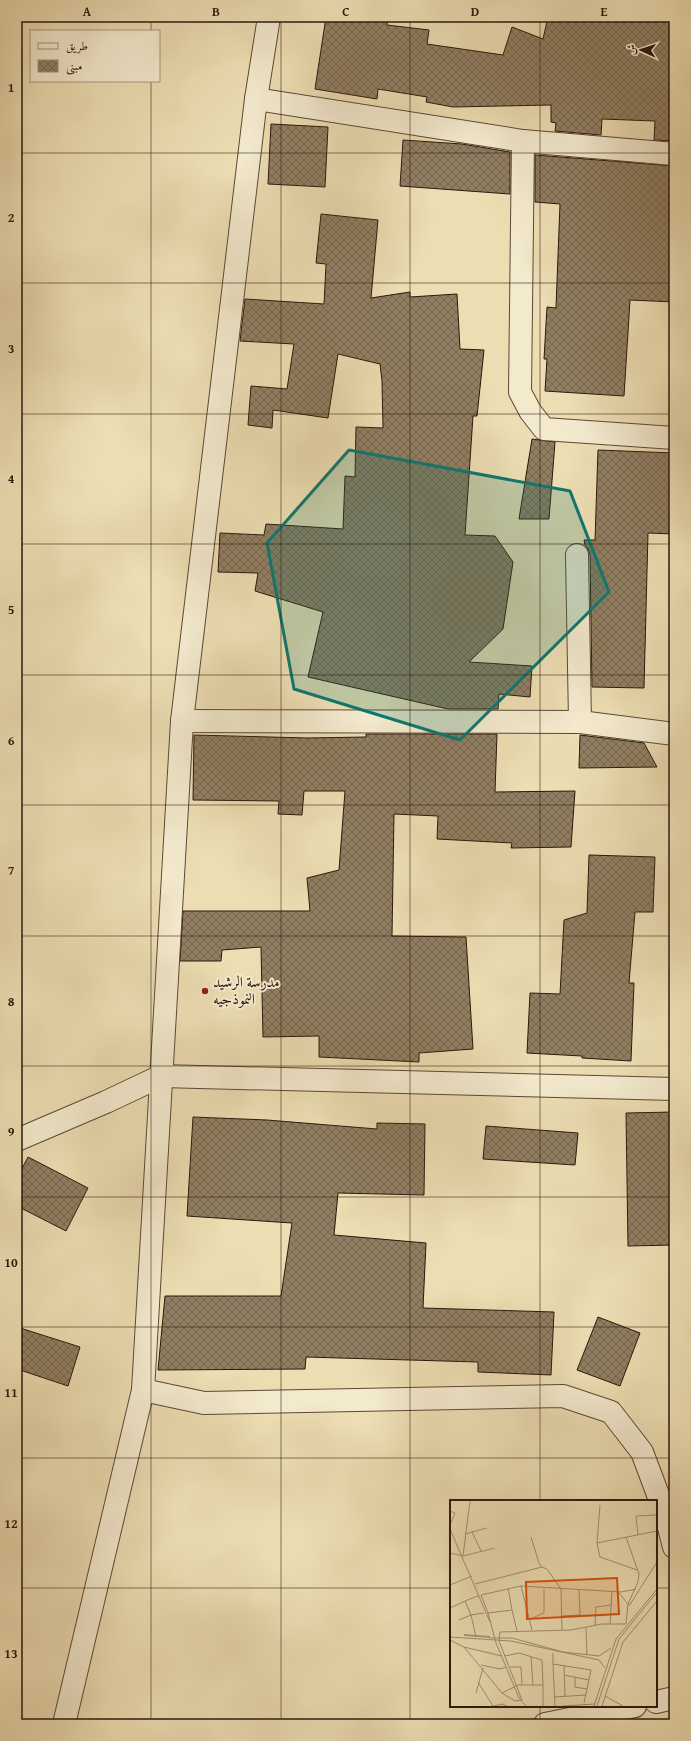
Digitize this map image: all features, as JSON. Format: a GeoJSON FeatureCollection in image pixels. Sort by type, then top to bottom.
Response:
{"type":"FeatureCollection","features":[{"type":"Feature","properties":{"kind":"street"},"geometry":{"type":"LineString","coordinates":[[64,1724],[143,1390],[160,1076],[182,721],[256,99],[268,17]]}},
{"type":"Feature","properties":{"kind":"street"},"geometry":{"type":"LineString","coordinates":[[256,99],[523,141],[674,154]]}},
{"type":"Feature","properties":{"kind":"street"},"geometry":{"type":"LineString","coordinates":[[523,141],[520,392],[530,411],[544,429],[674,438]]}},
{"type":"Feature","properties":{"kind":"street"},"geometry":{"type":"LineString","coordinates":[[577,555],[580,722]]}},
{"type":"Feature","properties":{"kind":"street"},"geometry":{"type":"LineString","coordinates":[[182,721],[580,722],[674,734]]}},
{"type":"Feature","properties":{"kind":"street"},"geometry":{"type":"LineString","coordinates":[[17,1140],[106,1102],[160,1076],[674,1089]]}},
{"type":"Feature","properties":{"kind":"street"},"geometry":{"type":"LineString","coordinates":[[143,1390],[204,1403],[563,1396],[611,1412],[642,1452],[666,1516],[674,1547]]}},
{"type":"Feature","properties":{"kind":"street"},"geometry":{"type":"LineString","coordinates":[[657,1702],[674,1698]]}},
{"type":"Feature","properties":{"kind":"street"},"geometry":{"type":"LineString","coordinates":[[545,1724],[630,1707]]}},
{"type":"Feature","properties":{"kind":"highlighted area"},"geometry":{"type":"Polygon","coordinates":[[[349,450],[570,491],[609,592],[460,740],[294,689],[267,543],[349,450]]]}},
{"type":"Feature","properties":{"kind":"building"},"geometry":{"type":"Polygon","coordinates":[[[326,17],[388,17],[387,25],[429,30],[427,44],[503,55],[512,27],[543,39],[548,17],[674,17],[674,141],[654,140],[655,121],[602,119],[601,135],[555,131],[556,123],[551,122],[551,105],[453,107],[426,102],[427,97],[378,89],[377,99],[315,89],[326,17]]]}},
{"type":"Feature","properties":{"kind":"building"},"geometry":{"type":"Polygon","coordinates":[[[271,124],[328,127],[325,187],[268,184],[271,124]]]}},
{"type":"Feature","properties":{"kind":"building"},"geometry":{"type":"Polygon","coordinates":[[[403,140],[462,144],[510,152],[510,194],[400,186],[403,140]]]}},
{"type":"Feature","properties":{"kind":"building"},"geometry":{"type":"Polygon","coordinates":[[[535,155],[674,166],[674,302],[630,300],[624,396],[545,391],[547,359],[544,359],[547,307],[556,308],[560,204],[535,202],[535,155]]]}},
{"type":"Feature","properties":{"kind":"building"},"geometry":{"type":"Polygon","coordinates":[[[321,214],[378,220],[371,298],[410,292],[410,297],[457,294],[460,349],[484,350],[477,416],[473,416],[465,535],[495,536],[513,562],[503,629],[469,662],[532,666],[530,697],[499,694],[498,709],[448,709],[308,677],[323,612],[255,591],[258,573],[218,572],[220,533],[264,535],[266,524],[343,529],[345,476],[355,477],[356,427],[383,428],[382,381],[380,364],[338,354],[328,418],[273,410],[272,428],[248,425],[251,386],[287,389],[294,344],[240,341],[245,299],[324,304],[326,264],[316,263],[321,214]]]}},
{"type":"Feature","properties":{"kind":"building"},"geometry":{"type":"Polygon","coordinates":[[[532,439],[555,442],[549,519],[519,519],[532,439]]]}},
{"type":"Feature","properties":{"kind":"building"},"geometry":{"type":"Polygon","coordinates":[[[598,450],[674,453],[674,534],[648,533],[644,688],[592,687],[590,555],[584,540],[595,540],[598,450]]]}},
{"type":"Feature","properties":{"kind":"building"},"geometry":{"type":"Polygon","coordinates":[[[366,734],[497,734],[495,792],[575,791],[571,847],[511,848],[512,843],[437,839],[438,816],[394,814],[392,936],[466,937],[473,1049],[419,1053],[419,1062],[319,1057],[319,1036],[263,1037],[261,947],[222,950],[221,961],[180,961],[183,911],[310,911],[307,878],[339,870],[345,791],[304,791],[302,815],[278,814],[279,801],[193,800],[194,735],[308,738],[366,737],[366,734]]]}},
{"type":"Feature","properties":{"kind":"building"},"geometry":{"type":"Polygon","coordinates":[[[580,735],[644,743],[657,767],[579,768],[580,735]]]}},
{"type":"Feature","properties":{"kind":"building"},"geometry":{"type":"Polygon","coordinates":[[[589,855],[655,857],[653,912],[635,912],[629,983],[634,983],[631,1061],[582,1058],[582,1056],[527,1053],[530,993],[560,994],[564,920],[587,913],[589,855]]]}},
{"type":"Feature","properties":{"kind":"building"},"geometry":{"type":"Polygon","coordinates":[[[674,1112],[674,1245],[628,1246],[626,1113],[674,1112]]]}},
{"type":"Feature","properties":{"kind":"building"},"geometry":{"type":"Polygon","coordinates":[[[193,1117],[267,1120],[377,1129],[377,1123],[425,1124],[424,1195],[338,1193],[334,1235],[426,1243],[423,1308],[554,1312],[551,1375],[478,1372],[478,1362],[306,1357],[305,1369],[158,1370],[165,1296],[281,1296],[292,1223],[187,1216],[193,1117]]]}},
{"type":"Feature","properties":{"kind":"building"},"geometry":{"type":"Polygon","coordinates":[[[486,1126],[578,1133],[575,1165],[483,1159],[486,1126]]]}},
{"type":"Feature","properties":{"kind":"building"},"geometry":{"type":"Polygon","coordinates":[[[28,1157],[88,1188],[66,1231],[17,1206],[17,1178],[28,1157]]]}},
{"type":"Feature","properties":{"kind":"building"},"geometry":{"type":"Polygon","coordinates":[[[598,1317],[640,1333],[620,1386],[577,1370],[598,1317]]]}},
{"type":"Feature","properties":{"kind":"building"},"geometry":{"type":"Polygon","coordinates":[[[17,1327],[80,1347],[68,1386],[17,1369],[17,1327]]]}},
{"type":"Feature","properties":{"kind":"place","name":"مدرسة الرشيد النموذجيه"},"geometry":{"type":"Point","coordinates":[205,991]}}]}
